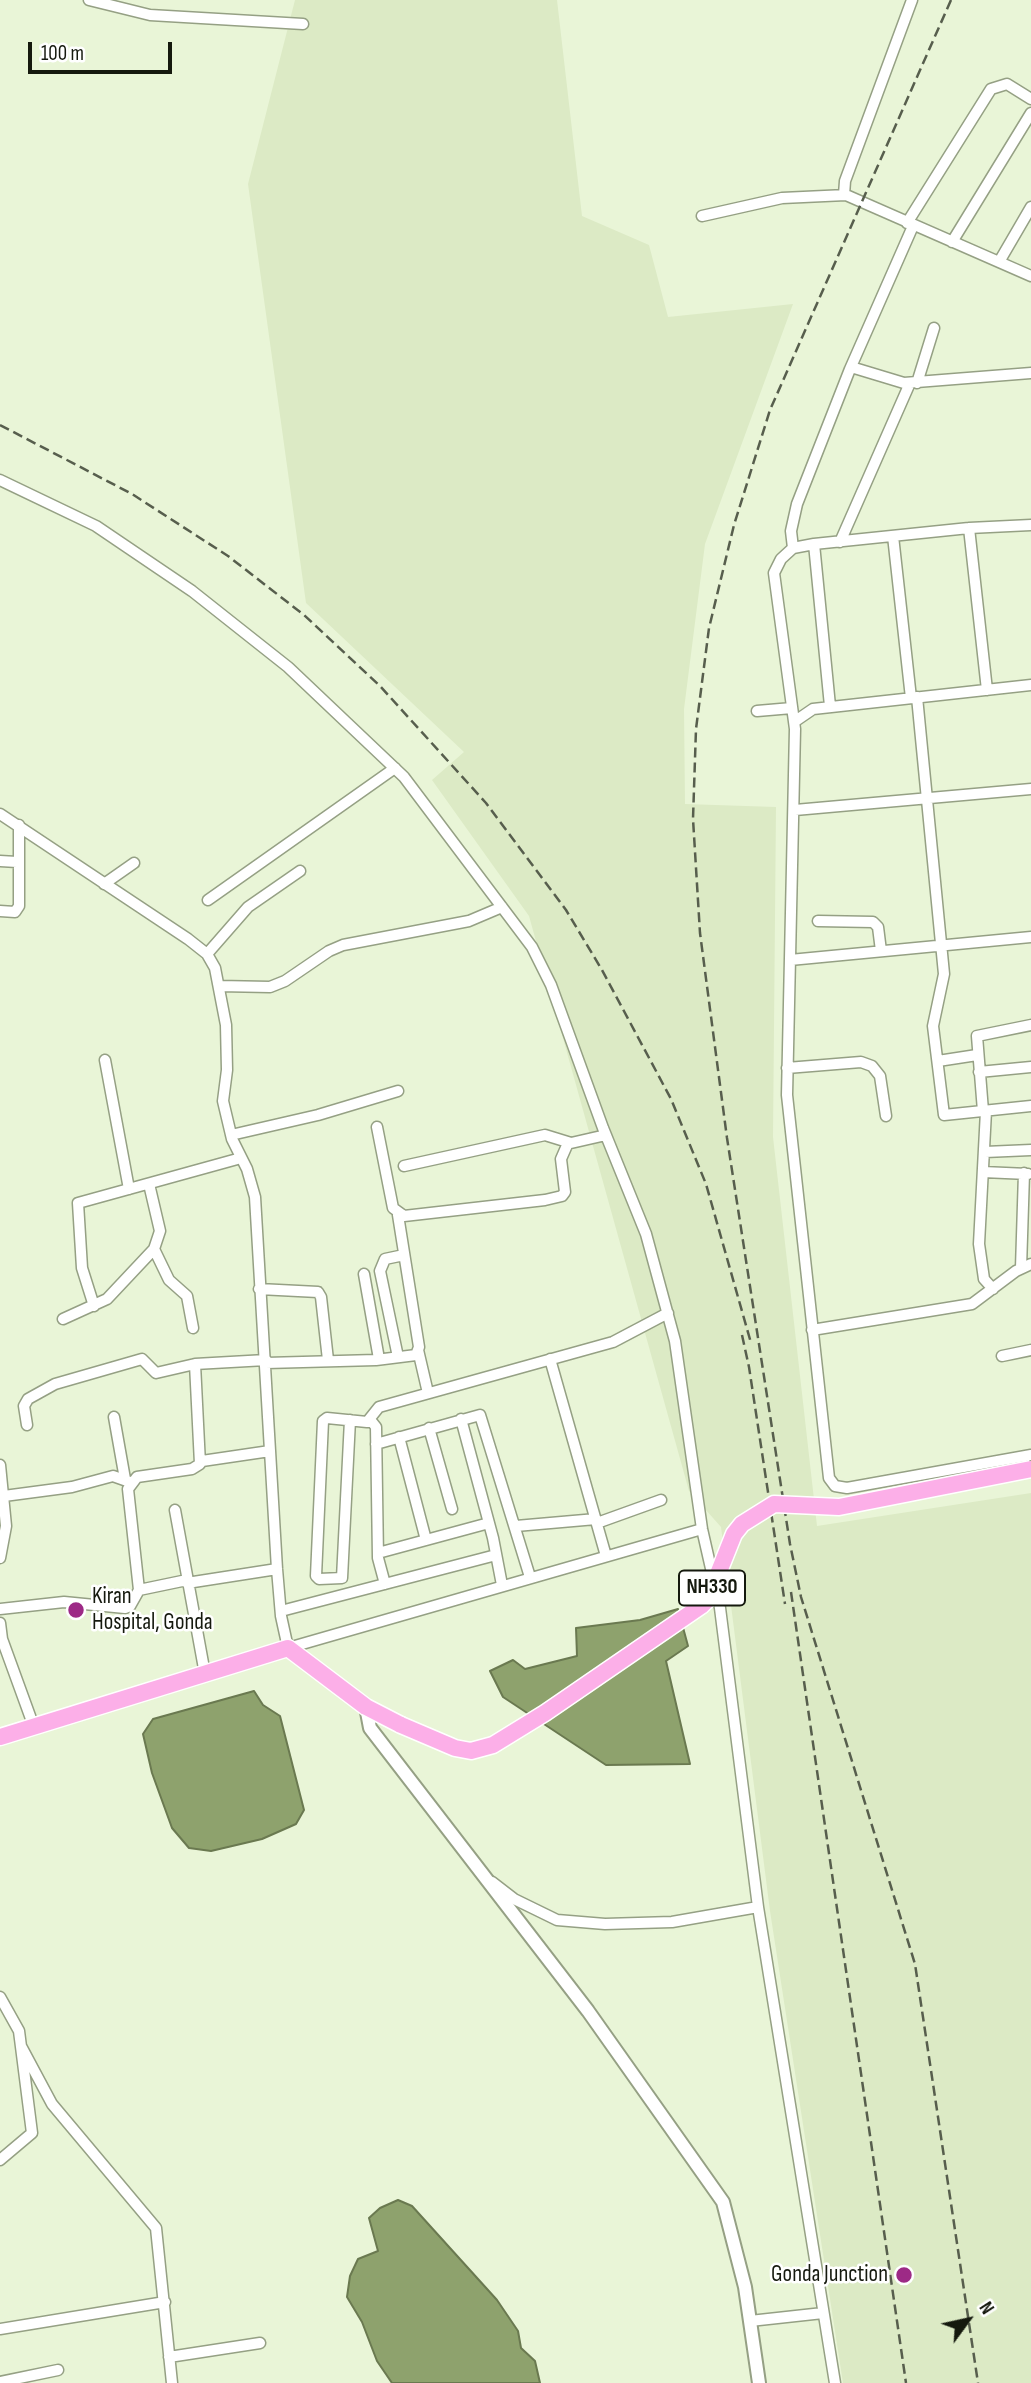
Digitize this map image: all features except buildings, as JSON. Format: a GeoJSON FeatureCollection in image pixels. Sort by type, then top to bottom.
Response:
{"type":"FeatureCollection","features":[{"type":"Feature","properties":{"kind":"highway","name":"NH330"},"geometry":{"type":"LineString","coordinates":[[288,1648],[366,1707],[454,1748],[471,1751],[493,1745],[545,1713],[701,1606],[708,1599],[734,1534],[742,1524],[774,1504],[839,1507],[1031,1469]]}},
{"type":"Feature","properties":{"kind":"highway"},"geometry":{"type":"LineString","coordinates":[[0,1737],[288,1648]]}},
{"type":"Feature","properties":{"kind":"street"},"geometry":{"type":"LineString","coordinates":[[89,0],[150,15],[303,24]]}},
{"type":"Feature","properties":{"kind":"street"},"geometry":{"type":"LineString","coordinates":[[844,195],[845,181],[912,0]]}},
{"type":"Feature","properties":{"kind":"street"},"geometry":{"type":"LineString","coordinates":[[793,548],[791,531],[797,504],[910,224],[991,89],[1007,84],[1031,99]]}},
{"type":"Feature","properties":{"kind":"street"},"geometry":{"type":"LineString","coordinates":[[952,242],[1031,113]]}},
{"type":"Feature","properties":{"kind":"street"},"geometry":{"type":"LineString","coordinates":[[702,216],[782,198],[844,195],[1031,276]]}},
{"type":"Feature","properties":{"kind":"street"},"geometry":{"type":"LineString","coordinates":[[999,262],[1031,208]]}},
{"type":"Feature","properties":{"kind":"street"},"geometry":{"type":"LineString","coordinates":[[840,541],[913,383],[934,328]]}},
{"type":"Feature","properties":{"kind":"street"},"geometry":{"type":"LineString","coordinates":[[851,367],[895,383],[1031,373]]}},
{"type":"Feature","properties":{"kind":"street"},"geometry":{"type":"LineString","coordinates":[[0,480],[96,526],[192,590],[288,667],[395,768],[439,821],[531,947],[551,985],[646,1234],[675,1341],[702,1529],[730,1675],[758,1907],[835,2383]]}},
{"type":"Feature","properties":{"kind":"street"},"geometry":{"type":"LineString","coordinates":[[1031,525],[969,528],[814,544],[793,548],[781,559],[774,573],[794,722],[795,810],[787,1095],[829,1478],[835,1486],[847,1488],[902,1481],[1031,1455]]}},
{"type":"Feature","properties":{"kind":"street"},"geometry":{"type":"LineString","coordinates":[[969,528],[987,690]]}},
{"type":"Feature","properties":{"kind":"street"},"geometry":{"type":"LineString","coordinates":[[893,536],[928,799],[942,945],[944,974],[933,1026],[944,1115],[1031,1106]]}},
{"type":"Feature","properties":{"kind":"street"},"geometry":{"type":"LineString","coordinates":[[814,544],[830,706]]}},
{"type":"Feature","properties":{"kind":"street"},"geometry":{"type":"LineString","coordinates":[[794,722],[813,709],[830,706],[1031,685]]}},
{"type":"Feature","properties":{"kind":"street"},"geometry":{"type":"LineString","coordinates":[[757,711],[792,708]]}},
{"type":"Feature","properties":{"kind":"street"},"geometry":{"type":"LineString","coordinates":[[208,900],[395,768]]}},
{"type":"Feature","properties":{"kind":"street"},"geometry":{"type":"LineString","coordinates":[[795,810],[1031,789]]}},
{"type":"Feature","properties":{"kind":"street"},"geometry":{"type":"LineString","coordinates":[[0,814],[207,954],[219,986],[226,1025],[227,1070],[223,1101],[231,1135],[255,1197],[260,1245],[259,1289],[266,1362],[277,1569],[288,1648],[702,1529]]}},
{"type":"Feature","properties":{"kind":"street"},"geometry":{"type":"LineString","coordinates":[[0,911],[15,912],[19,906],[19,825]]}},
{"type":"Feature","properties":{"kind":"street"},"geometry":{"type":"LineString","coordinates":[[0,861],[17,862]]}},
{"type":"Feature","properties":{"kind":"street"},"geometry":{"type":"LineString","coordinates":[[104,884],[134,863]]}},
{"type":"Feature","properties":{"kind":"street"},"geometry":{"type":"LineString","coordinates":[[207,954],[248,907],[300,871]]}},
{"type":"Feature","properties":{"kind":"street"},"geometry":{"type":"LineString","coordinates":[[219,986],[270,987],[285,981],[329,951],[343,945],[469,921],[502,907]]}},
{"type":"Feature","properties":{"kind":"street"},"geometry":{"type":"LineString","coordinates":[[818,921],[873,922],[878,927],[881,951]]}},
{"type":"Feature","properties":{"kind":"street"},"geometry":{"type":"LineString","coordinates":[[790,960],[1031,937]]}},
{"type":"Feature","properties":{"kind":"street"},"geometry":{"type":"LineString","coordinates":[[993,1289],[984,1279],[979,1244],[985,1152],[984,1111],[975,1042],[979,1034],[1031,1025]]}},
{"type":"Feature","properties":{"kind":"street"},"geometry":{"type":"LineString","coordinates":[[937,1061],[977,1055]]}},
{"type":"Feature","properties":{"kind":"street"},"geometry":{"type":"LineString","coordinates":[[106,1060],[129,1189]]}},
{"type":"Feature","properties":{"kind":"street"},"geometry":{"type":"LineString","coordinates":[[788,1068],[861,1062],[873,1066],[880,1076],[886,1116]]}},
{"type":"Feature","properties":{"kind":"street"},"geometry":{"type":"LineString","coordinates":[[979,1072],[1031,1067]]}},
{"type":"Feature","properties":{"kind":"street"},"geometry":{"type":"LineString","coordinates":[[231,1135],[318,1115],[398,1091]]}},
{"type":"Feature","properties":{"kind":"street"},"geometry":{"type":"LineString","coordinates":[[377,1127],[393,1208],[398,1214],[418,1350],[428,1393]]}},
{"type":"Feature","properties":{"kind":"street"},"geometry":{"type":"LineString","coordinates":[[404,1166],[545,1135],[568,1143],[606,1135]]}},
{"type":"Feature","properties":{"kind":"street"},"geometry":{"type":"LineString","coordinates":[[398,1214],[545,1200],[562,1196],[565,1192],[561,1160],[568,1143]]}},
{"type":"Feature","properties":{"kind":"street"},"geometry":{"type":"LineString","coordinates":[[985,1152],[1031,1150]]}},
{"type":"Feature","properties":{"kind":"street"},"geometry":{"type":"LineString","coordinates":[[93,1306],[82,1268],[76,1206],[86,1200],[241,1157]]}},
{"type":"Feature","properties":{"kind":"street"},"geometry":{"type":"LineString","coordinates":[[811,1330],[972,1304],[1026,1266],[1028,1174],[983,1172]]}},
{"type":"Feature","properties":{"kind":"street"},"geometry":{"type":"LineString","coordinates":[[63,1319],[116,1292],[154,1249],[159,1231],[149,1184]]}},
{"type":"Feature","properties":{"kind":"street"},"geometry":{"type":"LineString","coordinates":[[154,1249],[169,1280],[187,1296],[193,1328]]}},
{"type":"Feature","properties":{"kind":"street"},"geometry":{"type":"LineString","coordinates":[[398,1357],[380,1271],[385,1259],[404,1255]]}},
{"type":"Feature","properties":{"kind":"street"},"geometry":{"type":"LineString","coordinates":[[364,1274],[379,1359]]}},
{"type":"Feature","properties":{"kind":"street"},"geometry":{"type":"LineString","coordinates":[[259,1289],[314,1290],[320,1294],[328,1360]]}},
{"type":"Feature","properties":{"kind":"street"},"geometry":{"type":"LineString","coordinates":[[368,1422],[379,1407],[621,1339],[668,1313]]}},
{"type":"Feature","properties":{"kind":"street"},"geometry":{"type":"LineString","coordinates":[[27,1425],[25,1402],[55,1384],[142,1359],[146,1360],[156,1373],[195,1364],[379,1359],[413,1356],[418,1350]]}},
{"type":"Feature","properties":{"kind":"street"},"geometry":{"type":"LineString","coordinates":[[1002,1356],[1031,1350]]}},
{"type":"Feature","properties":{"kind":"street"},"geometry":{"type":"LineString","coordinates":[[550,1359],[606,1556]]}},
{"type":"Feature","properties":{"kind":"street"},"geometry":{"type":"LineString","coordinates":[[195,1364],[202,1461]]}},
{"type":"Feature","properties":{"kind":"street"},"geometry":{"type":"LineString","coordinates":[[376,1444],[476,1414],[482,1417],[530,1577]]}},
{"type":"Feature","properties":{"kind":"street"},"geometry":{"type":"LineString","coordinates":[[0,1609],[64,1602],[125,1608],[130,1606],[139,1590],[127,1481],[114,1417]]}},
{"type":"Feature","properties":{"kind":"street"},"geometry":{"type":"LineString","coordinates":[[350,1420],[342,1578],[319,1580],[316,1576],[323,1421],[327,1418],[350,1420],[368,1422],[375,1425],[378,1553],[385,1584]]}},
{"type":"Feature","properties":{"kind":"street"},"geometry":{"type":"LineString","coordinates":[[461,1419],[489,1523],[502,1585]]}},
{"type":"Feature","properties":{"kind":"street"},"geometry":{"type":"LineString","coordinates":[[429,1428],[452,1509]]}},
{"type":"Feature","properties":{"kind":"street"},"geometry":{"type":"LineString","coordinates":[[398,1437],[426,1541]]}},
{"type":"Feature","properties":{"kind":"street"},"geometry":{"type":"LineString","coordinates":[[4,1496],[72,1488],[113,1476],[127,1481],[137,1477],[192,1469],[202,1461],[270,1451]]}},
{"type":"Feature","properties":{"kind":"street"},"geometry":{"type":"LineString","coordinates":[[0,1465],[6,1526],[0,1558]]}},
{"type":"Feature","properties":{"kind":"street"},"geometry":{"type":"LineString","coordinates":[[516,1526],[596,1521],[660,1500]]}},
{"type":"Feature","properties":{"kind":"street"},"geometry":{"type":"LineString","coordinates":[[175,1510],[205,1674]]}},
{"type":"Feature","properties":{"kind":"street"},"geometry":{"type":"LineString","coordinates":[[378,1553],[489,1523]]}},
{"type":"Feature","properties":{"kind":"street"},"geometry":{"type":"LineString","coordinates":[[281,1611],[496,1555]]}},
{"type":"Feature","properties":{"kind":"street"},"geometry":{"type":"LineString","coordinates":[[139,1590],[277,1569]]}},
{"type":"Feature","properties":{"kind":"street"},"geometry":{"type":"LineString","coordinates":[[0,1623],[0,1630],[34,1727]]}},
{"type":"Feature","properties":{"kind":"street"},"geometry":{"type":"LineString","coordinates":[[366,1707],[370,1728],[588,2011],[723,2202],[729,2217],[750,2321],[758,2383]]}},
{"type":"Feature","properties":{"kind":"street"},"geometry":{"type":"LineString","coordinates":[[483,1875],[514,1899],[557,1920],[604,1924],[672,1922],[758,1907]]}},
{"type":"Feature","properties":{"kind":"street"},"geometry":{"type":"LineString","coordinates":[[0,1997],[19,2031],[32,2133],[0,2160]]}},
{"type":"Feature","properties":{"kind":"street"},"geometry":{"type":"LineString","coordinates":[[21,2046],[58,2112],[153,2222],[159,2238],[172,2383]]}},
{"type":"Feature","properties":{"kind":"street"},"geometry":{"type":"LineString","coordinates":[[0,2329],[164,2302]]}},
{"type":"Feature","properties":{"kind":"street"},"geometry":{"type":"LineString","coordinates":[[750,2321],[823,2313]]}},
{"type":"Feature","properties":{"kind":"street"},"geometry":{"type":"LineString","coordinates":[[170,2357],[260,2343]]}},
{"type":"Feature","properties":{"kind":"street"},"geometry":{"type":"LineString","coordinates":[[0,2382],[58,2370]]}},
{"type":"Feature","properties":{"kind":"shaded area"},"geometry":{"type":"Polygon","coordinates":[[[295,0],[557,0],[582,216],[649,245],[668,317],[793,304],[705,544],[684,709],[685,804],[776,807],[773,1137],[817,1526],[1031,1493],[1031,2383],[843,2383],[770,1911],[721,1527],[689,1491],[529,916],[432,780],[464,752],[306,603],[248,184],[295,0]]]}},
{"type":"Feature","properties":{"kind":"shaded area"},"geometry":{"type":"Polygon","coordinates":[[[678,1609],[688,1646],[666,1661],[690,1764],[606,1765],[503,1697],[490,1671],[513,1660],[525,1669],[577,1656],[576,1628],[640,1620],[678,1609]]]}},
{"type":"Feature","properties":{"kind":"shaded area"},"geometry":{"type":"Polygon","coordinates":[[[254,1691],[263,1705],[280,1716],[304,1810],[296,1824],[262,1839],[211,1851],[189,1848],[172,1828],[152,1773],[143,1734],[153,1719],[254,1691]]]}},
{"type":"Feature","properties":{"kind":"shaded area"},"geometry":{"type":"Polygon","coordinates":[[[398,2200],[412,2206],[497,2300],[518,2331],[521,2348],[535,2361],[540,2383],[392,2383],[377,2361],[362,2322],[347,2297],[350,2276],[358,2259],[378,2251],[369,2218],[380,2208],[398,2200]]]}},
{"type":"Feature","properties":{"kind":"railway"},"geometry":{"type":"LineString","coordinates":[[951,0],[770,410],[734,525],[709,628],[696,729],[693,819],[700,933],[727,1138],[790,1544],[801,1597],[915,1964],[978,2383]]}},
{"type":"Feature","properties":{"kind":"railway"},"geometry":{"type":"LineString","coordinates":[[0,425],[132,494],[228,556],[304,615],[380,686],[486,803],[566,910],[602,970],[671,1099],[706,1184],[751,1343]]}},
{"type":"Feature","properties":{"kind":"railway"},"geometry":{"type":"LineString","coordinates":[[742,1335],[785,1604]]}},
{"type":"Feature","properties":{"kind":"railway"},"geometry":{"type":"LineString","coordinates":[[791,1592],[906,2383]]}},
{"type":"Feature","properties":{"kind":"place","name":"Kiran Hospital, Gonda"},"geometry":{"type":"Point","coordinates":[76,1610]}},
{"type":"Feature","properties":{"kind":"place","name":"Gonda Junction"},"geometry":{"type":"Point","coordinates":[904,2275]}}]}
